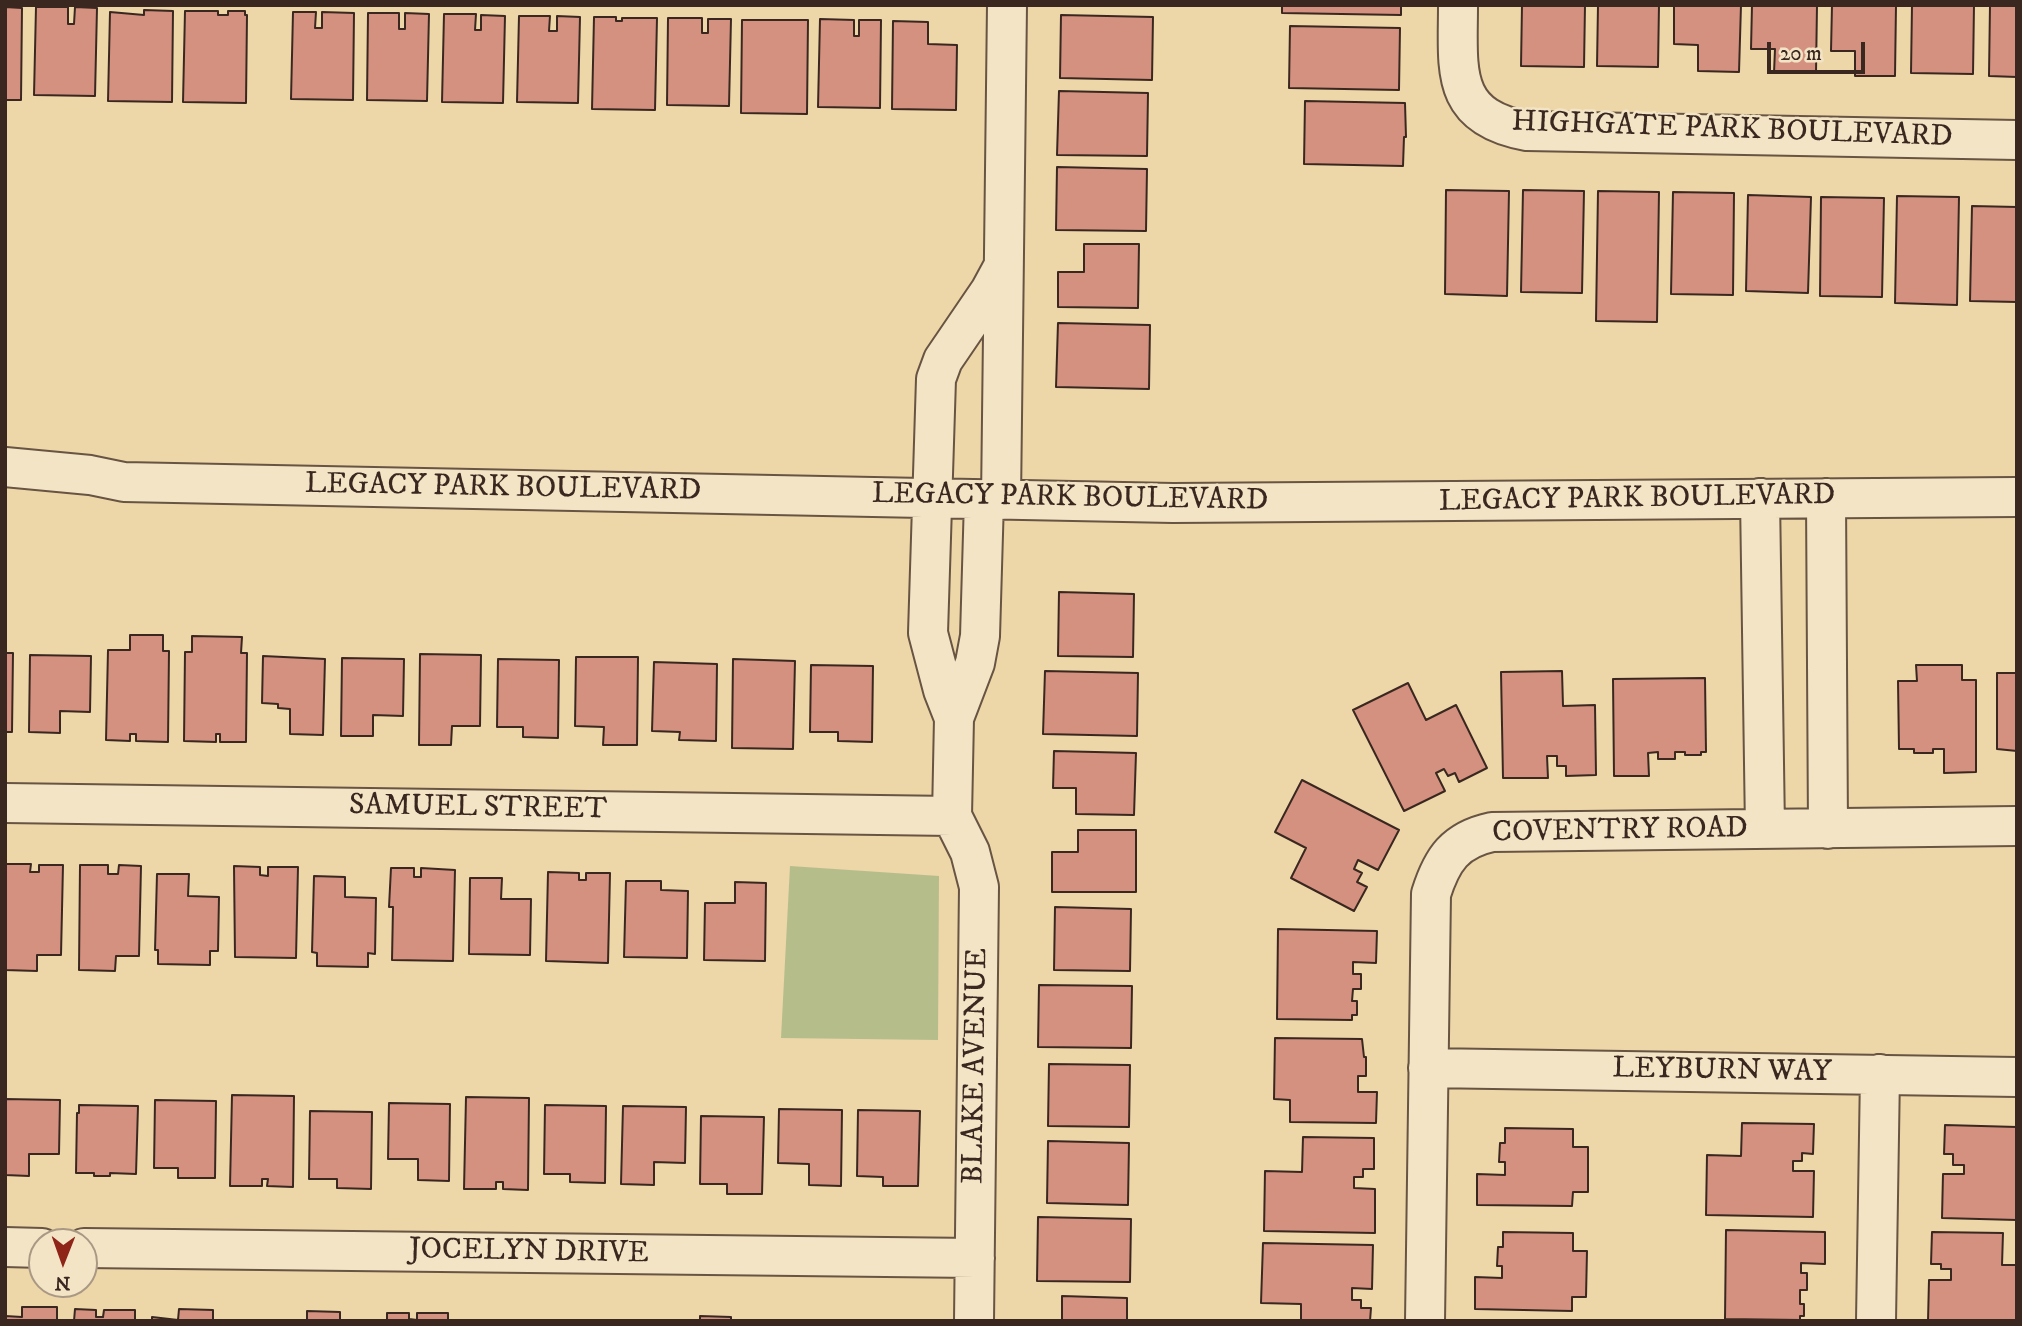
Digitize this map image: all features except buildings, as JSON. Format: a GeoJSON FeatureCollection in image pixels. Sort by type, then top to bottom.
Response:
{"type":"FeatureCollection","features":[{"type":"Feature","properties":{"kind":"street"},"geometry":{"type":"LineString","coordinates":[[951,816],[954,718],[975,663],[980,636],[992,500],[1004,265],[1007,5]]}},
{"type":"Feature","properties":{"kind":"street","name":"HIGHGATE PARK BOULEVARD"},"geometry":{"type":"LineString","coordinates":[[1458,5],[1458,69],[1468,97],[1482,116],[1502,127],[1527,131],[2017,140]]}},
{"type":"Feature","properties":{"kind":"street"},"geometry":{"type":"LineString","coordinates":[[954,718],[943,691],[928,633],[936,379],[943,360],[990,291],[1004,265]]}},
{"type":"Feature","properties":{"kind":"street","name":"LEGACY PARK BOULEVARD"},"geometry":{"type":"LineString","coordinates":[[5,467],[90,475],[124,482],[992,500],[1256,503],[2017,496]]}},
{"type":"Feature","properties":{"kind":"street","name":"LEGACY PARK BOULEVARD"},"geometry":{"type":"LineString","coordinates":[[5,492],[88,490],[124,482]]}},
{"type":"Feature","properties":{"kind":"street"},"geometry":{"type":"LineString","coordinates":[[1760,498],[1765,829]]}},
{"type":"Feature","properties":{"kind":"street"},"geometry":{"type":"LineString","coordinates":[[1826,498],[1828,829]]}},
{"type":"Feature","properties":{"kind":"street","name":"SAMUEL STREET"},"geometry":{"type":"LineString","coordinates":[[5,803],[951,816]]}},
{"type":"Feature","properties":{"kind":"street","name":"BLAKE AVENUE"},"geometry":{"type":"LineString","coordinates":[[951,816],[970,852],[979,887],[974,1321]]}},
{"type":"Feature","properties":{"kind":"street","name":"COVENTRY ROAD"},"geometry":{"type":"LineString","coordinates":[[1425,1321],[1431,894],[1443,863],[1463,842],[1476,835],[1492,832],[2017,826]]}},
{"type":"Feature","properties":{"kind":"street","name":"LEYBURN WAY"},"geometry":{"type":"LineString","coordinates":[[1428,1068],[2017,1077]]}},
{"type":"Feature","properties":{"kind":"street"},"geometry":{"type":"LineString","coordinates":[[1876,1321],[1880,1074]]}},
{"type":"Feature","properties":{"kind":"street"},"geometry":{"type":"LineString","coordinates":[[5,1247],[28,1248]]}},
{"type":"Feature","properties":{"kind":"street","name":"JOCELYN DRIVE"},"geometry":{"type":"LineString","coordinates":[[98,1248],[975,1258]]}},
{"type":"Feature","properties":{"kind":"green space"},"geometry":{"type":"Polygon","coordinates":[[[790,866],[939,876],[938,1040],[781,1038],[790,866]]]}}]}
